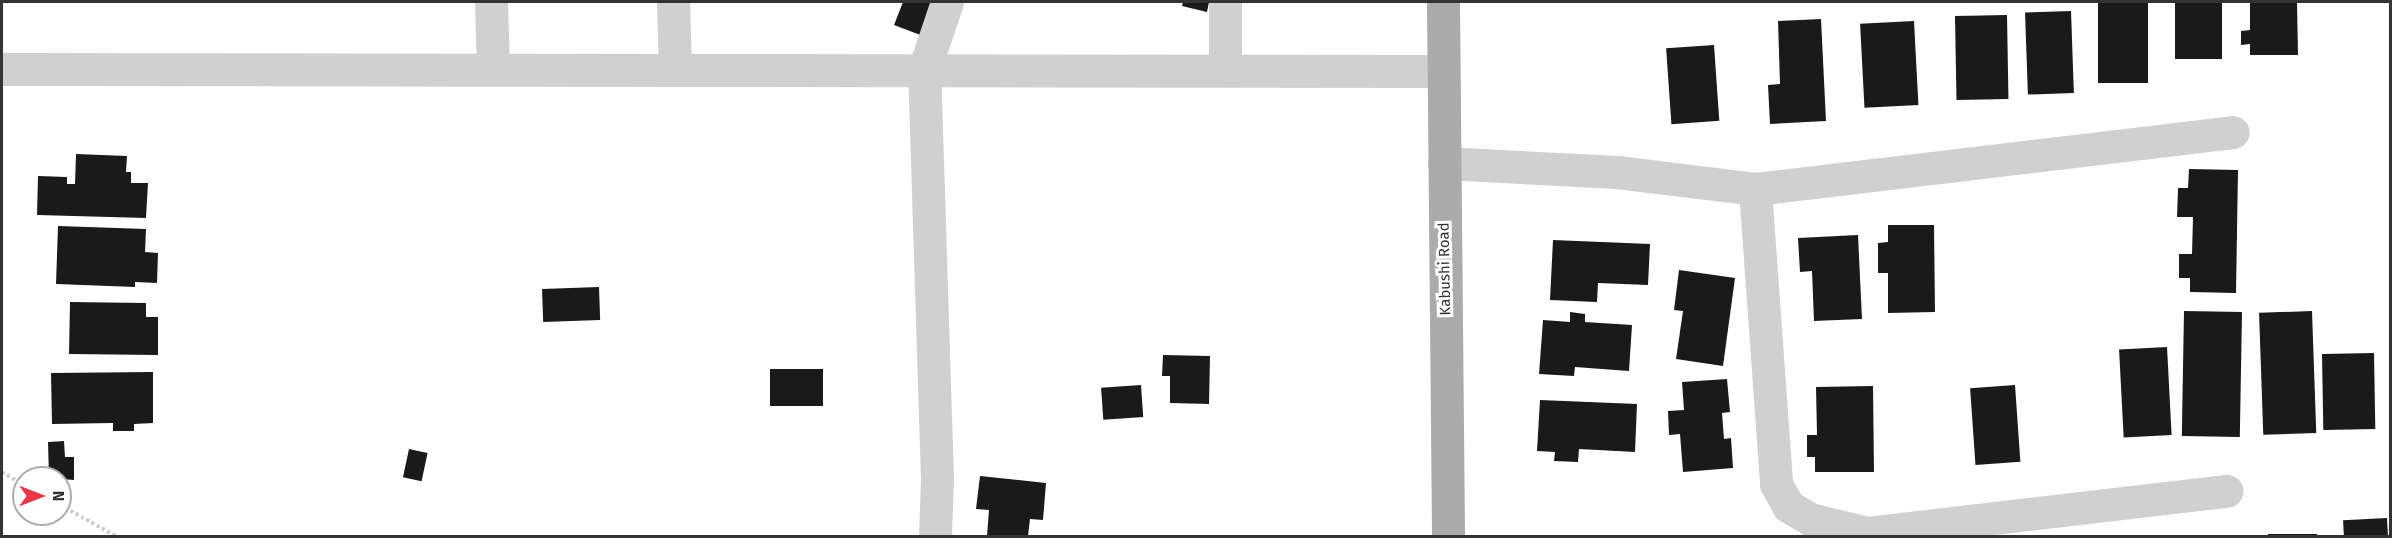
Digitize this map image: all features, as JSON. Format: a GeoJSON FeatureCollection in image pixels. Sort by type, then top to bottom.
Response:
{"type":"FeatureCollection","features":[{"type":"Feature","properties":{"kind":"main road","name":"Kabushi Road"},"geometry":{"type":"LineString","coordinates":[[1443,2],[1448,537]]}},
{"type":"Feature","properties":{"kind":"street"},"geometry":{"type":"LineString","coordinates":[[491,2],[493,69]]}},
{"type":"Feature","properties":{"kind":"street"},"geometry":{"type":"LineString","coordinates":[[673,2],[675,70]]}},
{"type":"Feature","properties":{"kind":"street"},"geometry":{"type":"LineString","coordinates":[[935,537],[937,478],[924,70],[947,2]]}},
{"type":"Feature","properties":{"kind":"street"},"geometry":{"type":"LineString","coordinates":[[1225,70],[1226,2]]}},
{"type":"Feature","properties":{"kind":"street"},"geometry":{"type":"LineString","coordinates":[[2,69],[1442,71]]}},
{"type":"Feature","properties":{"kind":"street"},"geometry":{"type":"LineString","coordinates":[[1444,163],[1617,172],[1755,189],[2233,132]]}},
{"type":"Feature","properties":{"kind":"street"},"geometry":{"type":"LineString","coordinates":[[1755,189],[1776,484],[1788,506],[1810,519],[1867,533],[2227,490]]}},
{"type":"Feature","properties":{"kind":"path"},"geometry":{"type":"LineString","coordinates":[[72,512],[116,537]]}},
{"type":"Feature","properties":{"kind":"building"},"geometry":{"type":"Polygon","coordinates":[[[903,2],[933,2],[923,36],[894,25],[903,2]]]}},
{"type":"Feature","properties":{"kind":"building"},"geometry":{"type":"Polygon","coordinates":[[[1183,2],[1209,2],[1207,12],[1182,6],[1183,2]]]}},
{"type":"Feature","properties":{"kind":"building"},"geometry":{"type":"Polygon","coordinates":[[[2098,2],[2148,2],[2148,83],[2098,83],[2098,2]]]}},
{"type":"Feature","properties":{"kind":"building"},"geometry":{"type":"Polygon","coordinates":[[[2175,2],[2222,2],[2222,59],[2175,59],[2175,2]]]}},
{"type":"Feature","properties":{"kind":"building"},"geometry":{"type":"Polygon","coordinates":[[[2250,2],[2297,2],[2298,55],[2250,55],[2250,44],[2241,45],[2241,31],[2250,30],[2250,2]]]}},
{"type":"Feature","properties":{"kind":"building"},"geometry":{"type":"Polygon","coordinates":[[[2071,11],[2074,93],[2028,95],[2025,13],[2071,11]]]}},
{"type":"Feature","properties":{"kind":"building"},"geometry":{"type":"Polygon","coordinates":[[[2007,15],[2008,99],[1956,100],[1955,16],[2007,15]]]}},
{"type":"Feature","properties":{"kind":"building"},"geometry":{"type":"Polygon","coordinates":[[[1821,19],[1826,121],[1770,124],[1768,85],[1780,84],[1778,21],[1821,19]]]}},
{"type":"Feature","properties":{"kind":"building"},"geometry":{"type":"Polygon","coordinates":[[[1914,21],[1918,105],[1864,108],[1860,24],[1914,21]]]}},
{"type":"Feature","properties":{"kind":"building"},"geometry":{"type":"Polygon","coordinates":[[[1714,45],[1719,121],[1671,124],[1666,48],[1714,45]]]}},
{"type":"Feature","properties":{"kind":"building"},"geometry":{"type":"Polygon","coordinates":[[[76,154],[127,156],[126,172],[131,172],[131,183],[148,183],[146,218],[37,215],[38,176],[67,177],[67,184],[75,184],[76,154]]]}},
{"type":"Feature","properties":{"kind":"building"},"geometry":{"type":"Polygon","coordinates":[[[2189,169],[2238,170],[2236,293],[2190,292],[2190,278],[2179,278],[2179,254],[2192,254],[2193,217],[2177,217],[2178,188],[2188,188],[2189,169]]]}},
{"type":"Feature","properties":{"kind":"building"},"geometry":{"type":"Polygon","coordinates":[[[1888,225],[1934,225],[1935,312],[1888,313],[1888,273],[1878,273],[1878,243],[1888,242],[1888,225]]]}},
{"type":"Feature","properties":{"kind":"building"},"geometry":{"type":"Polygon","coordinates":[[[58,226],[146,229],[145,252],[158,253],[157,283],[135,282],[135,287],[56,284],[58,226]]]}},
{"type":"Feature","properties":{"kind":"building"},"geometry":{"type":"Polygon","coordinates":[[[1858,235],[1862,319],[1814,321],[1812,271],[1800,272],[1798,238],[1858,235]]]}},
{"type":"Feature","properties":{"kind":"building"},"geometry":{"type":"Polygon","coordinates":[[[1553,240],[1650,244],[1648,285],[1598,283],[1597,302],[1550,300],[1553,240]]]}},
{"type":"Feature","properties":{"kind":"building"},"geometry":{"type":"Polygon","coordinates":[[[1679,270],[1735,278],[1723,366],[1676,359],[1683,311],[1674,310],[1679,270]]]}},
{"type":"Feature","properties":{"kind":"building"},"geometry":{"type":"Polygon","coordinates":[[[599,287],[600,320],[543,322],[542,289],[599,287]]]}},
{"type":"Feature","properties":{"kind":"building"},"geometry":{"type":"Polygon","coordinates":[[[70,302],[146,303],[146,317],[158,317],[158,355],[69,354],[70,302]]]}},
{"type":"Feature","properties":{"kind":"building"},"geometry":{"type":"Polygon","coordinates":[[[2184,311],[2242,312],[2240,437],[2182,436],[2184,311]]]}},
{"type":"Feature","properties":{"kind":"building"},"geometry":{"type":"Polygon","coordinates":[[[2312,311],[2316,433],[2263,435],[2259,313],[2312,311]]]}},
{"type":"Feature","properties":{"kind":"building"},"geometry":{"type":"Polygon","coordinates":[[[1570,312],[1585,314],[1585,322],[1632,325],[1629,371],[1575,367],[1574,376],[1539,374],[1543,320],[1570,322],[1570,312]]]}},
{"type":"Feature","properties":{"kind":"building"},"geometry":{"type":"Polygon","coordinates":[[[2167,347],[2172,435],[2124,437],[2119,350],[2167,347]]]}},
{"type":"Feature","properties":{"kind":"building"},"geometry":{"type":"Polygon","coordinates":[[[2374,353],[2375,429],[2323,430],[2322,354],[2374,353]]]}},
{"type":"Feature","properties":{"kind":"building"},"geometry":{"type":"Polygon","coordinates":[[[1163,355],[1210,356],[1209,404],[1170,403],[1170,376],[1162,376],[1163,355]]]}},
{"type":"Feature","properties":{"kind":"building"},"geometry":{"type":"Polygon","coordinates":[[[770,369],[823,369],[823,406],[770,406],[770,369]]]}},
{"type":"Feature","properties":{"kind":"building"},"geometry":{"type":"Polygon","coordinates":[[[153,372],[153,423],[134,424],[134,431],[113,431],[113,423],[52,424],[51,373],[153,372]]]}},
{"type":"Feature","properties":{"kind":"building"},"geometry":{"type":"Polygon","coordinates":[[[1727,379],[1730,412],[1722,413],[1724,439],[1731,438],[1733,468],[1683,472],[1680,434],[1669,435],[1668,411],[1684,410],[1682,382],[1727,379]]]}},
{"type":"Feature","properties":{"kind":"building"},"geometry":{"type":"Polygon","coordinates":[[[1141,385],[1143,417],[1103,420],[1101,388],[1141,385]]]}},
{"type":"Feature","properties":{"kind":"building"},"geometry":{"type":"Polygon","coordinates":[[[2015,385],[2020,462],[1975,465],[1970,388],[2015,385]]]}},
{"type":"Feature","properties":{"kind":"building"},"geometry":{"type":"Polygon","coordinates":[[[1873,386],[1874,472],[1815,472],[1815,457],[1807,457],[1807,435],[1817,435],[1816,387],[1873,386]]]}},
{"type":"Feature","properties":{"kind":"building"},"geometry":{"type":"Polygon","coordinates":[[[1540,400],[1637,404],[1635,452],[1579,449],[1578,462],[1554,461],[1555,452],[1537,451],[1540,400]]]}},
{"type":"Feature","properties":{"kind":"building"},"geometry":{"type":"Polygon","coordinates":[[[64,441],[65,457],[74,457],[74,480],[72,480],[72,466],[49,466],[48,442],[64,441]]]}},
{"type":"Feature","properties":{"kind":"building"},"geometry":{"type":"Polygon","coordinates":[[[409,449],[428,453],[422,481],[403,477],[409,449]]]}},
{"type":"Feature","properties":{"kind":"building"},"geometry":{"type":"Polygon","coordinates":[[[980,476],[1046,483],[1043,520],[1030,519],[1028,536],[987,536],[989,510],[976,509],[980,476]]]}},
{"type":"Feature","properties":{"kind":"building"},"geometry":{"type":"Polygon","coordinates":[[[2387,518],[2388,536],[2344,536],[2343,520],[2387,518]]]}},
{"type":"Feature","properties":{"kind":"building"},"geometry":{"type":"Polygon","coordinates":[[[2268,534],[2317,534],[2317,536],[2268,536],[2268,534]]]}}]}
